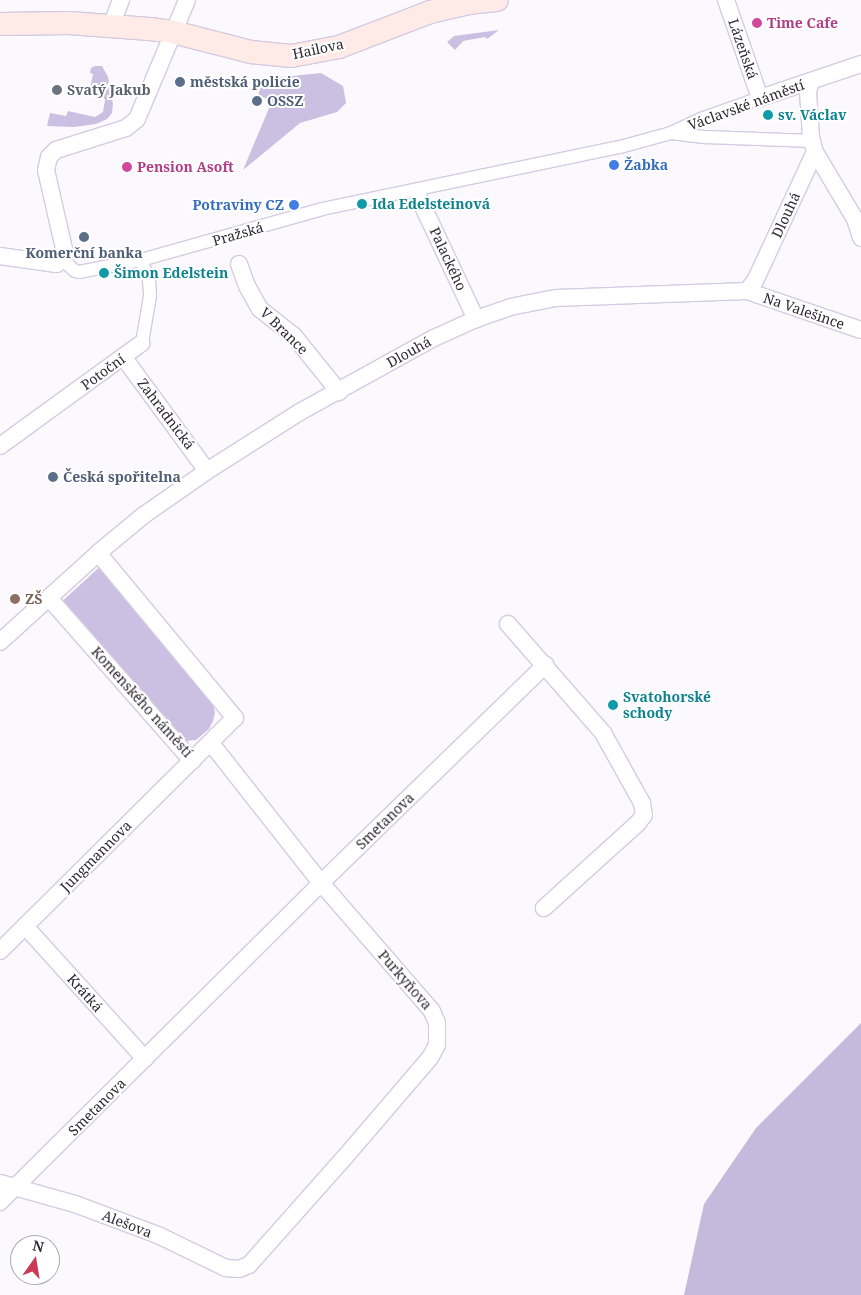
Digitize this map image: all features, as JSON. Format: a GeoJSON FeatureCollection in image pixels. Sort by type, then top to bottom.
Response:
{"type":"FeatureCollection","features":[{"type":"Feature","properties":{"kind":"main road","name":"Hailova"},"geometry":{"type":"LineString","coordinates":[[0,24],[15,22],[111,26],[176,26],[252,52],[291,56],[339,47],[444,5],[497,0]]}},
{"type":"Feature","properties":{"kind":"street"},"geometry":{"type":"LineString","coordinates":[[111,26],[121,0]]}},
{"type":"Feature","properties":{"kind":"street"},"geometry":{"type":"LineString","coordinates":[[0,256],[56,264],[63,260],[65,252],[46,170],[49,157],[56,150],[118,131],[133,122],[140,114],[187,0]]}},
{"type":"Feature","properties":{"kind":"street","name":"Lázeňská"},"geometry":{"type":"LineString","coordinates":[[726,0],[760,98]]}},
{"type":"Feature","properties":{"kind":"street"},"geometry":{"type":"LineString","coordinates":[[811,81],[861,64]]}},
{"type":"Feature","properties":{"kind":"street","name":"Václavské náměstí"},"geometry":{"type":"LineString","coordinates":[[671,133],[701,118],[811,81]]}},
{"type":"Feature","properties":{"kind":"street","name":"Václavské náměstí"},"geometry":{"type":"LineString","coordinates":[[671,133],[814,147],[808,92],[811,81]]}},
{"type":"Feature","properties":{"kind":"street","name":"Pražská"},"geometry":{"type":"LineString","coordinates":[[63,260],[79,272],[143,263],[230,241],[322,209],[418,194],[618,141],[671,133]]}},
{"type":"Feature","properties":{"kind":"street"},"geometry":{"type":"LineString","coordinates":[[814,147],[858,220],[861,238]]}},
{"type":"Feature","properties":{"kind":"street","name":"Dlouhá"},"geometry":{"type":"LineString","coordinates":[[0,642],[98,553],[144,515],[207,470],[298,413],[434,338],[510,307],[556,298],[747,291],[755,280],[814,147]]}},
{"type":"Feature","properties":{"kind":"street","name":"Palackého"},"geometry":{"type":"LineString","coordinates":[[418,194],[476,320]]}},
{"type":"Feature","properties":{"kind":"street","name":"Potoční"},"geometry":{"type":"LineString","coordinates":[[0,446],[124,358],[142,343],[150,296],[143,263]]}},
{"type":"Feature","properties":{"kind":"street","name":"V Brance"},"geometry":{"type":"LineString","coordinates":[[238,264],[247,286],[260,308],[294,336],[339,392]]}},
{"type":"Feature","properties":{"kind":"street","name":"Na Valešince"},"geometry":{"type":"LineString","coordinates":[[747,291],[861,330]]}},
{"type":"Feature","properties":{"kind":"street","name":"Zahradnická"},"geometry":{"type":"LineString","coordinates":[[124,358],[207,470]]}},
{"type":"Feature","properties":{"kind":"street","name":"Komenského náměstí"},"geometry":{"type":"LineString","coordinates":[[49,598],[192,761],[235,718],[98,553]]}},
{"type":"Feature","properties":{"kind":"street"},"geometry":{"type":"LineString","coordinates":[[508,624],[603,733],[642,803],[644,815],[638,823],[544,908]]}},
{"type":"Feature","properties":{"kind":"street","name":"Smetanova"},"geometry":{"type":"LineString","coordinates":[[0,1202],[7,1186],[145,1059],[545,665]]}},
{"type":"Feature","properties":{"kind":"street","name":"Purkyňova"},"geometry":{"type":"LineString","coordinates":[[210,743],[322,883],[432,1011],[438,1023],[437,1045],[430,1058],[249,1265]]}},
{"type":"Feature","properties":{"kind":"street","name":"Jungmannova"},"geometry":{"type":"LineString","coordinates":[[0,951],[192,761]]}},
{"type":"Feature","properties":{"kind":"street","name":"Krátká"},"geometry":{"type":"LineString","coordinates":[[25,926],[145,1059]]}},
{"type":"Feature","properties":{"kind":"street","name":"Alešova"},"geometry":{"type":"LineString","coordinates":[[7,1186],[75,1204],[149,1232],[226,1268],[239,1269],[249,1265]]}},
{"type":"Feature","properties":{"kind":"shaded area"},"geometry":{"type":"Polygon","coordinates":[[[499,30],[487,39],[485,37],[463,41],[455,50],[447,42],[454,36],[499,30]]]}},
{"type":"Feature","properties":{"kind":"shaded area"},"geometry":{"type":"Polygon","coordinates":[[[102,66],[108,77],[113,104],[112,113],[107,119],[96,124],[74,127],[47,126],[50,113],[66,116],[68,111],[95,117],[103,112],[105,100],[100,91],[90,89],[93,74],[90,73],[91,68],[102,66]]]}},
{"type":"Feature","properties":{"kind":"shaded area"},"geometry":{"type":"Polygon","coordinates":[[[321,73],[343,86],[346,103],[337,112],[300,123],[243,170],[272,101],[258,95],[264,79],[321,73]]]}},
{"type":"Feature","properties":{"kind":"shaded area"},"geometry":{"type":"Polygon","coordinates":[[[104,563],[213,703],[215,713],[213,721],[209,729],[196,740],[185,741],[58,605],[104,563]]]}},
{"type":"Feature","properties":{"kind":"shaded area"},"geometry":{"type":"Polygon","coordinates":[[[861,1023],[861,1295],[684,1295],[704,1204],[756,1128],[861,1023]]]}},
{"type":"Feature","properties":{"kind":"place","name":"Time Cafe"},"geometry":{"type":"Point","coordinates":[757,23]}},
{"type":"Feature","properties":{"kind":"place","name":"městská policie"},"geometry":{"type":"Point","coordinates":[180,82]}},
{"type":"Feature","properties":{"kind":"place","name":"Svatý Jakub"},"geometry":{"type":"Point","coordinates":[57,90]}},
{"type":"Feature","properties":{"kind":"place","name":"OSSZ"},"geometry":{"type":"Point","coordinates":[257,101]}},
{"type":"Feature","properties":{"kind":"place","name":"sv. Václav"},"geometry":{"type":"Point","coordinates":[768,115]}},
{"type":"Feature","properties":{"kind":"place","name":"Žabka"},"geometry":{"type":"Point","coordinates":[614,165]}},
{"type":"Feature","properties":{"kind":"place","name":"Pension Asoft"},"geometry":{"type":"Point","coordinates":[127,167]}},
{"type":"Feature","properties":{"kind":"place","name":"Ida Edelsteinová"},"geometry":{"type":"Point","coordinates":[362,204]}},
{"type":"Feature","properties":{"kind":"place","name":"Potraviny CZ"},"geometry":{"type":"Point","coordinates":[294,205]}},
{"type":"Feature","properties":{"kind":"place","name":"Komerční banka"},"geometry":{"type":"Point","coordinates":[84,237]}},
{"type":"Feature","properties":{"kind":"place","name":"Šimon Edelstein"},"geometry":{"type":"Point","coordinates":[104,273]}},
{"type":"Feature","properties":{"kind":"place","name":"Česká spořitelna"},"geometry":{"type":"Point","coordinates":[53,477]}},
{"type":"Feature","properties":{"kind":"place","name":"ZŠ"},"geometry":{"type":"Point","coordinates":[15,599]}},
{"type":"Feature","properties":{"kind":"place","name":"Svatohorské schody"},"geometry":{"type":"Point","coordinates":[613,705]}}]}
